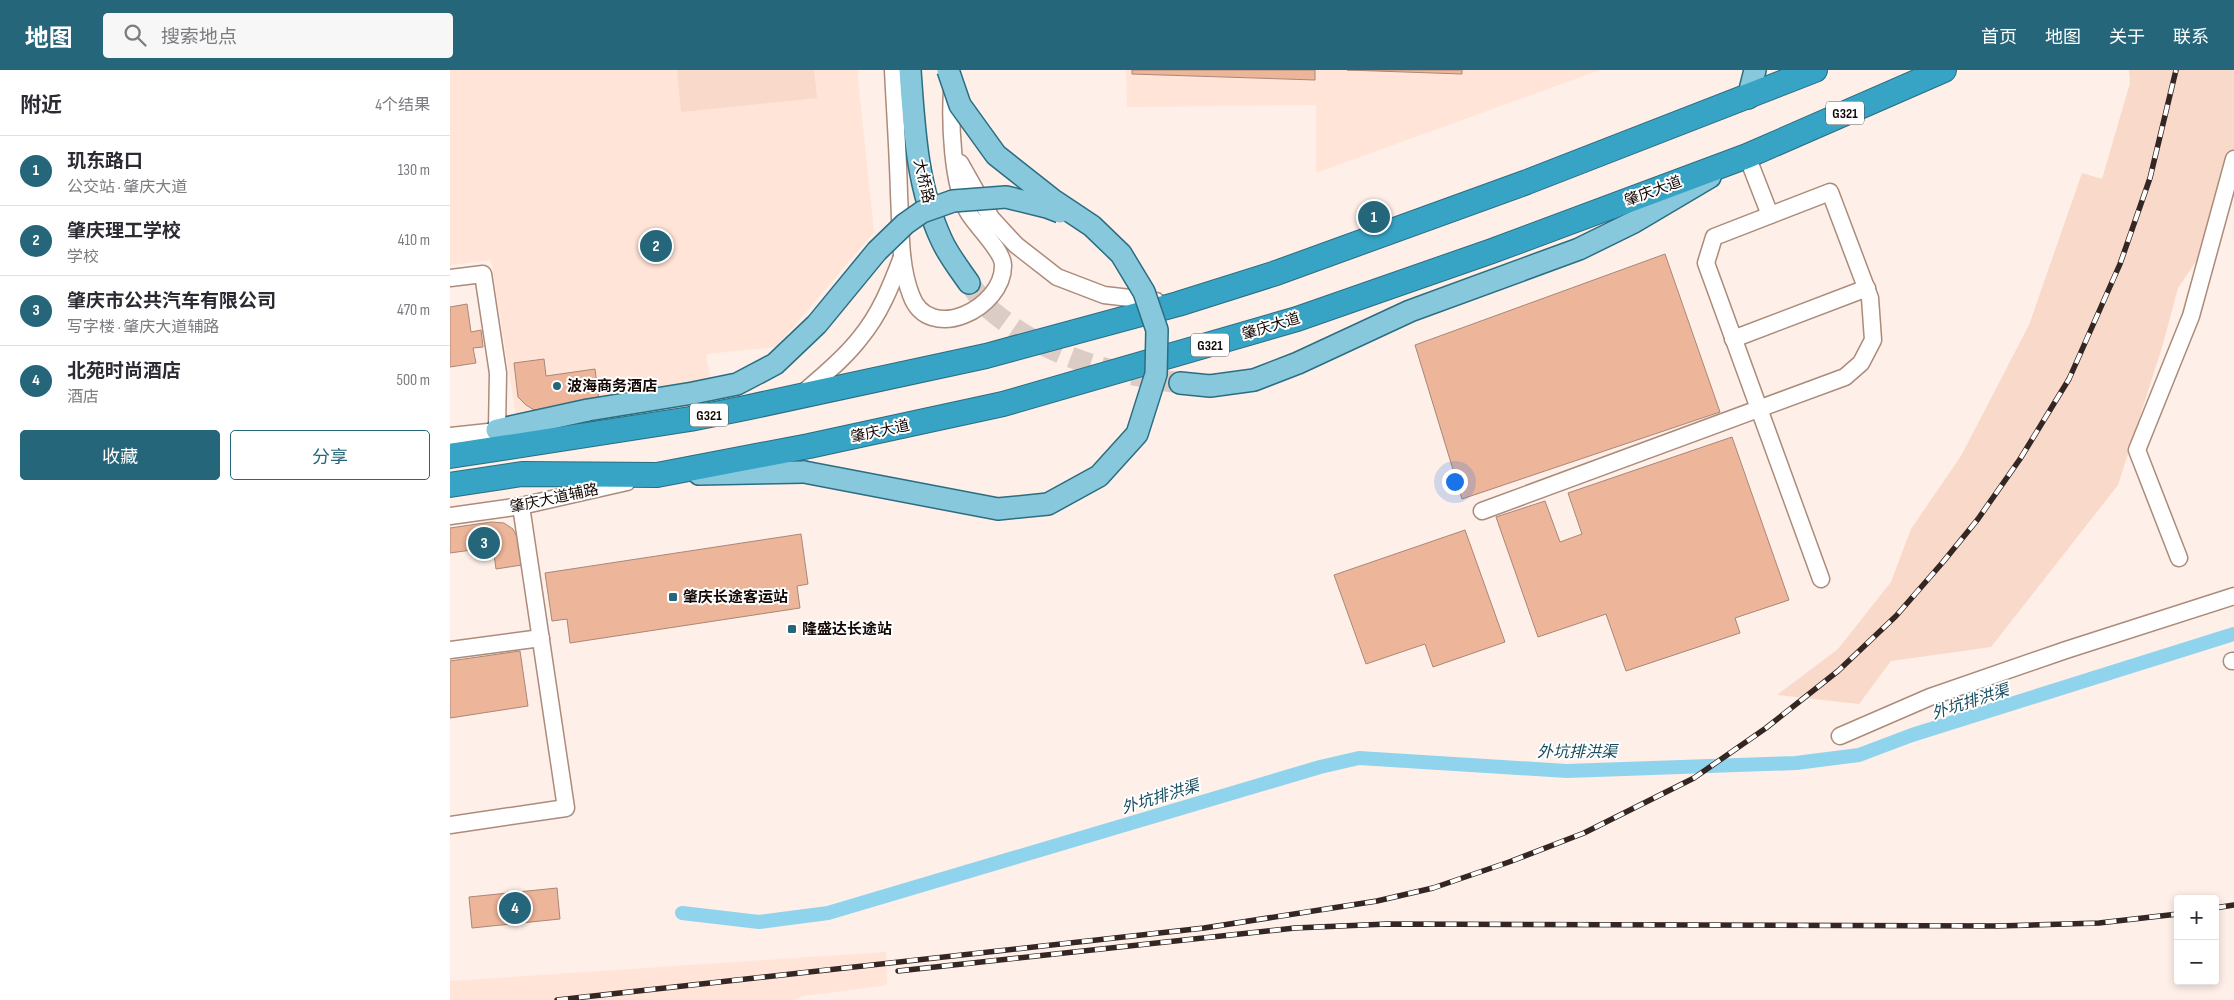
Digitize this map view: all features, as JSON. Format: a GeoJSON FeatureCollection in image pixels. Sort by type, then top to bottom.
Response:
{"type":"FeatureCollection","features":[{"type":"Feature","properties":{"kind":"highway","name":"G321"},"geometry":{"type":"LineString","coordinates":[[450,456],[690,419],[986,356],[1178,304],[1285,269],[1527,182],[1748,98],[1815,70]]}},
{"type":"Feature","properties":{"kind":"highway","name":"肇庆大道"},"geometry":{"type":"LineString","coordinates":[[450,486],[522,474],[656,475],[809,446],[1004,404],[1297,319],[1492,251],[1747,156],[1944,70]]}},
{"type":"Feature","properties":{"kind":"main road","name":"大桥路"},"geometry":{"type":"LineString","coordinates":[[910,70],[915,144],[928,203],[942,242],[969,283]]}},
{"type":"Feature","properties":{"kind":"main road"},"geometry":{"type":"LineString","coordinates":[[656,475],[804,472],[998,509],[1048,504],[1099,476],[1137,434],[1156,374],[1157,330],[1144,292],[1121,254],[1092,226],[1053,200],[996,155],[960,106],[948,70]]}},
{"type":"Feature","properties":{"kind":"main road"},"geometry":{"type":"LineString","coordinates":[[1748,98],[1755,70]]}},
{"type":"Feature","properties":{"kind":"main road"},"geometry":{"type":"LineString","coordinates":[[1180,383],[1210,386],[1254,380],[1298,363],[1410,311],[1579,249],[1634,222],[1747,156]]}},
{"type":"Feature","properties":{"kind":"main road"},"geometry":{"type":"LineString","coordinates":[[498,430],[588,410],[737,384],[775,364],[817,324],[877,251],[905,224],[922,212],[953,201],[1006,197],[1048,207],[1092,226]]}},
{"type":"Feature","properties":{"kind":"street"},"geometry":{"type":"LineString","coordinates":[[893,70],[902,257],[911,297],[924,314],[945,320],[960,317],[974,311],[988,299],[999,286],[1003,264],[997,250],[967,211],[956,174],[953,150],[952,70]]}},
{"type":"Feature","properties":{"kind":"street"},"geometry":{"type":"LineString","coordinates":[[953,150],[991,218],[1016,245],[1057,278],[1104,295],[1178,304]]}},
{"type":"Feature","properties":{"kind":"street"},"geometry":{"type":"LineString","coordinates":[[1747,156],[1770,215]]}},
{"type":"Feature","properties":{"kind":"street"},"geometry":{"type":"LineString","coordinates":[[2179,558],[2137,450],[2191,316],[2234,159]]}},
{"type":"Feature","properties":{"kind":"street"},"geometry":{"type":"LineString","coordinates":[[1482,511],[1759,408],[1845,376],[1861,363],[1873,340],[1870,298],[1830,192],[1714,237],[1706,263],[1733,339],[1759,408],[1821,579]]}},
{"type":"Feature","properties":{"kind":"street"},"geometry":{"type":"LineString","coordinates":[[801,395],[859,340],[872,322],[890,289],[902,257]]}},
{"type":"Feature","properties":{"kind":"street"},"geometry":{"type":"LineString","coordinates":[[450,278],[483,274],[498,373],[498,430]]}},
{"type":"Feature","properties":{"kind":"street"},"geometry":{"type":"LineString","coordinates":[[1733,339],[1867,288]]}},
{"type":"Feature","properties":{"kind":"street"},"geometry":{"type":"LineString","coordinates":[[450,436],[498,430],[617,430]]}},
{"type":"Feature","properties":{"kind":"street","name":"肇庆大道辅路"},"geometry":{"type":"LineString","coordinates":[[450,516],[521,506],[656,475]]}},
{"type":"Feature","properties":{"kind":"street"},"geometry":{"type":"LineString","coordinates":[[450,825],[566,808],[521,506]]}},
{"type":"Feature","properties":{"kind":"street"},"geometry":{"type":"LineString","coordinates":[[1840,736],[1930,697],[2066,650],[2234,596]]}},
{"type":"Feature","properties":{"kind":"street"},"geometry":{"type":"LineString","coordinates":[[450,650],[541,638]]}},
{"type":"Feature","properties":{"kind":"shaded area"},"geometry":{"type":"Polygon","coordinates":[[[450,70],[857,70],[874,232],[776,347],[706,354],[711,384],[516,416],[491,260],[450,265],[450,70]]]}},
{"type":"Feature","properties":{"kind":"shaded area"},"geometry":{"type":"Polygon","coordinates":[[[677,70],[814,70],[817,98],[681,112],[677,70]]]}},
{"type":"Feature","properties":{"kind":"shaded area"},"geometry":{"type":"Polygon","coordinates":[[[1126,70],[1600,70],[1316,173],[1316,105],[1127,107],[1126,70]]]}},
{"type":"Feature","properties":{"kind":"shaded area"},"geometry":{"type":"Polygon","coordinates":[[[2129,70],[2234,70],[2234,154],[2212,238],[2178,288],[2163,344],[2118,485],[1991,647],[1891,661],[1859,704],[1777,695],[1838,649],[1891,582],[1911,529],[1961,456],[2029,325],[2082,173],[2102,179],[2130,83],[2129,70]]]}},
{"type":"Feature","properties":{"kind":"shaded area"},"geometry":{"type":"Polygon","coordinates":[[[886,952],[887,985],[804,996],[792,1000],[450,1000],[450,981],[886,952]]]}},
{"type":"Feature","properties":{"kind":"building"},"geometry":{"type":"Polygon","coordinates":[[[1132,70],[1315,70],[1315,80],[1132,74],[1132,70]]]}},
{"type":"Feature","properties":{"kind":"building"},"geometry":{"type":"Polygon","coordinates":[[[1347,70],[1462,70],[1462,74],[1347,70]]]}},
{"type":"Feature","properties":{"kind":"building"},"geometry":{"type":"Polygon","coordinates":[[[1665,254],[1720,412],[1462,499],[1415,345],[1665,254]]]}},
{"type":"Feature","properties":{"kind":"building"},"geometry":{"type":"Polygon","coordinates":[[[467,304],[471,332],[481,330],[483,347],[473,348],[476,363],[450,367],[450,307],[467,304]]]}},
{"type":"Feature","properties":{"kind":"building","name":"波海商务酒店"},"geometry":{"type":"Polygon","coordinates":[[[544,359],[546,376],[595,369],[599,401],[534,410],[526,405],[518,397],[514,363],[544,359]]]}},
{"type":"Feature","properties":{"kind":"building"},"geometry":{"type":"Polygon","coordinates":[[[1732,437],[1789,600],[1735,618],[1740,633],[1626,671],[1606,614],[1538,637],[1496,517],[1545,501],[1560,542],[1582,534],[1568,493],[1732,437]]]}},
{"type":"Feature","properties":{"kind":"building"},"geometry":{"type":"Polygon","coordinates":[[[491,522],[504,523],[513,529],[518,539],[522,565],[496,569],[493,547],[450,553],[450,528],[491,522]]]}},
{"type":"Feature","properties":{"kind":"building"},"geometry":{"type":"Polygon","coordinates":[[[1465,530],[1505,642],[1433,667],[1425,644],[1366,664],[1334,575],[1465,530]]]}},
{"type":"Feature","properties":{"kind":"building","name":"肇庆长途客运站"},"geometry":{"type":"Polygon","coordinates":[[[801,534],[808,584],[797,586],[800,608],[570,643],[567,619],[552,621],[545,573],[801,534]]]}},
{"type":"Feature","properties":{"kind":"building"},"geometry":{"type":"Polygon","coordinates":[[[520,651],[528,706],[450,718],[450,661],[520,651]]]}},
{"type":"Feature","properties":{"kind":"building"},"geometry":{"type":"Polygon","coordinates":[[[557,888],[560,919],[472,928],[469,897],[557,888]]]}},
{"type":"Feature","properties":{"kind":"waterway","name":"外坑排洪渠"},"geometry":{"type":"LineString","coordinates":[[682,913],[759,922],[828,913],[1320,767],[1359,758],[1567,771],[1796,763],[1859,755],[1912,735],[2234,634]]}},
{"type":"Feature","properties":{"kind":"tunnel"},"geometry":{"type":"LineString","coordinates":[[969,283],[993,312],[1014,328],[1058,352],[1105,368],[1180,383]]}},
{"type":"Feature","properties":{"kind":"railway"},"geometry":{"type":"LineString","coordinates":[[557,1000],[1204,928],[1377,901],[1433,888],[1509,862],[1584,833],[1694,778],[1766,728],[1838,671],[1896,616],[1978,519],[2020,459],[2069,379],[2120,264],[2150,178],[2176,70]]}},
{"type":"Feature","properties":{"kind":"railway"},"geometry":{"type":"LineString","coordinates":[[2219,907],[2234,905]]}},
{"type":"Feature","properties":{"kind":"railway"},"geometry":{"type":"LineString","coordinates":[[898,971],[1295,928],[1387,924],[1997,926],[2099,923],[2174,914]]}},
{"type":"Feature","properties":{"kind":"place","name":"玑东路口"},"geometry":{"type":"Point","coordinates":[1374,217]}},
{"type":"Feature","properties":{"kind":"place","name":"肇庆理工学校"},"geometry":{"type":"Point","coordinates":[656,246]}},
{"type":"Feature","properties":{"kind":"place","name":"波海商务酒店"},"geometry":{"type":"Point","coordinates":[557,386]}},
{"type":"Feature","properties":{"kind":"place","name":"肇庆市公共汽车有限公司"},"geometry":{"type":"Point","coordinates":[484,543]}},
{"type":"Feature","properties":{"kind":"place","name":"肇庆长途客运站"},"geometry":{"type":"Point","coordinates":[673,597]}},
{"type":"Feature","properties":{"kind":"place","name":"隆盛达长途站"},"geometry":{"type":"Point","coordinates":[792,629]}},
{"type":"Feature","properties":{"kind":"place","name":"北苑时尚酒店"},"geometry":{"type":"Point","coordinates":[515,908]}}]}
